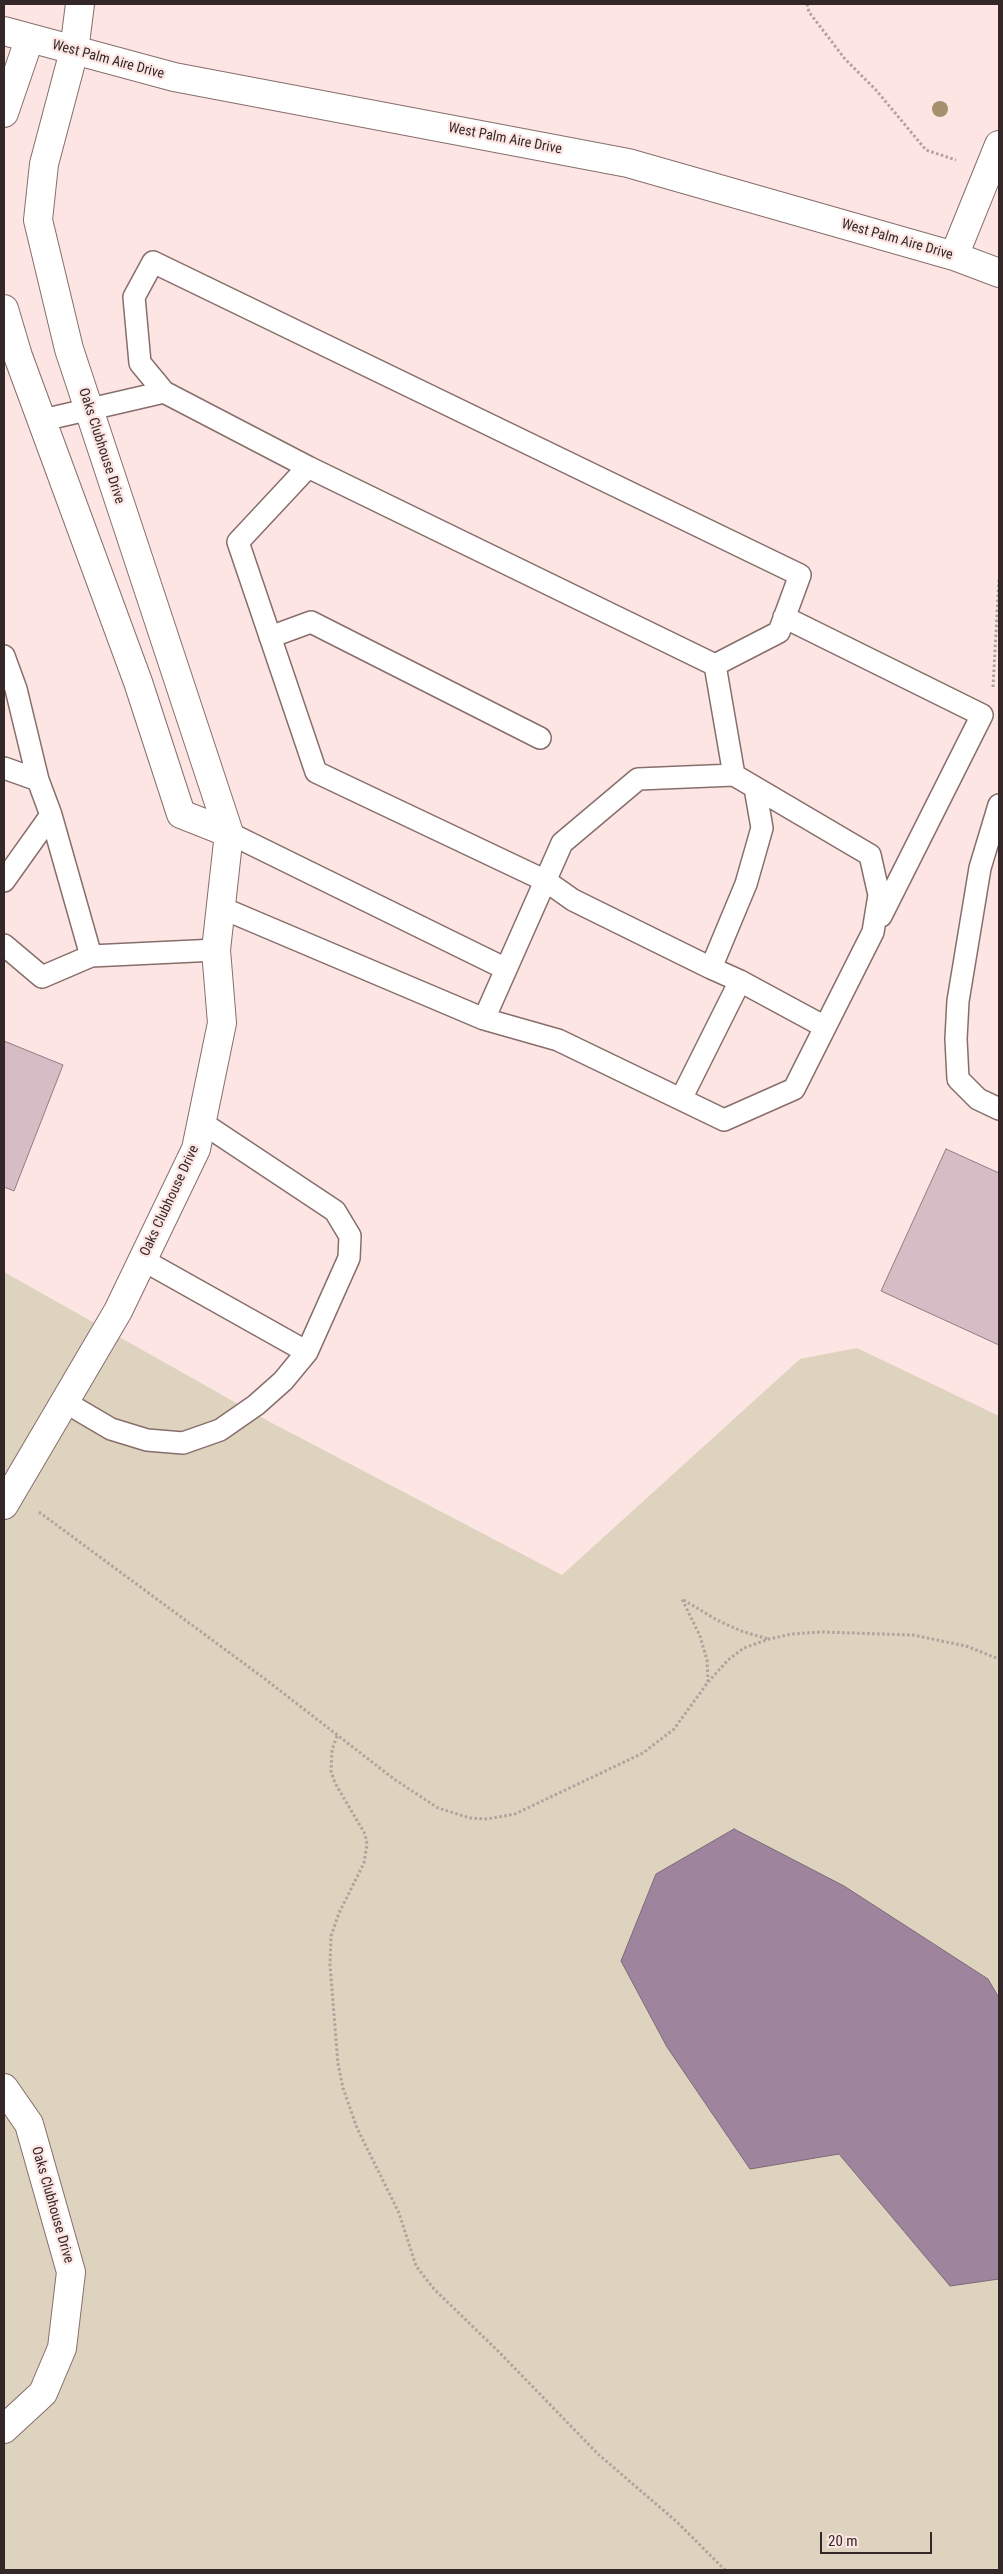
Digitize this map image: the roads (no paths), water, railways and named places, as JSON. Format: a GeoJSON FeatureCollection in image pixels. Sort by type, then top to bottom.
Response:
{"type":"FeatureCollection","features":[{"type":"Feature","properties":{"kind":"street","name":"Oaks Clubhouse Drive"},"geometry":{"type":"LineString","coordinates":[[8,1498],[118,1311],[196,1149],[222,1023],[216,950],[229,833],[69,349],[38,220],[44,164],[74,51],[80,4]]}},
{"type":"Feature","properties":{"kind":"street","name":"West Palm Aire Drive"},"geometry":{"type":"LineString","coordinates":[[4,31],[29,40],[174,77],[628,163],[954,256],[999,273]]}},
{"type":"Feature","properties":{"kind":"street"},"geometry":{"type":"LineString","coordinates":[[4,114],[29,40]]}},
{"type":"Feature","properties":{"kind":"street"},"geometry":{"type":"LineString","coordinates":[[954,256],[999,145]]}},
{"type":"Feature","properties":{"kind":"street"},"geometry":{"type":"LineString","coordinates":[[4,309],[18,356],[138,682],[181,814],[229,833]]}},
{"type":"Feature","properties":{"kind":"street","name":"Oaks Clubhouse Drive"},"geometry":{"type":"LineString","coordinates":[[4,2088],[29,2124],[70,2272],[62,2348],[43,2393],[4,2429]]}},
{"type":"Feature","properties":{"kind":"lane"},"geometry":{"type":"LineString","coordinates":[[153,262],[800,575],[779,632],[715,665],[308,467],[164,392],[140,363],[134,297],[153,262]]}},
{"type":"Feature","properties":{"kind":"lane"},"geometry":{"type":"LineString","coordinates":[[43,420],[164,392]]}},
{"type":"Feature","properties":{"kind":"lane"},"geometry":{"type":"LineString","coordinates":[[308,467],[238,542],[316,772],[546,882],[573,900],[740,981],[825,1027]]}},
{"type":"Feature","properties":{"kind":"lane"},"geometry":{"type":"LineString","coordinates":[[222,908],[484,1019],[558,1040],[724,1120],[794,1089],[982,715],[784,617]]}},
{"type":"Feature","properties":{"kind":"lane"},"geometry":{"type":"LineString","coordinates":[[270,637],[311,622],[540,738]]}},
{"type":"Feature","properties":{"kind":"lane"},"geometry":{"type":"LineString","coordinates":[[4,656],[16,688],[38,780],[51,815],[91,956]]}},
{"type":"Feature","properties":{"kind":"lane"},"geometry":{"type":"LineString","coordinates":[[715,665],[734,775]]}},
{"type":"Feature","properties":{"kind":"lane"},"geometry":{"type":"LineString","coordinates":[[4,768],[38,780]]}},
{"type":"Feature","properties":{"kind":"lane"},"geometry":{"type":"LineString","coordinates":[[484,1019],[562,843],[638,779],[734,775],[870,856],[879,895],[873,932]]}},
{"type":"Feature","properties":{"kind":"lane"},"geometry":{"type":"LineString","coordinates":[[711,968],[746,884],[762,828],[755,788]]}},
{"type":"Feature","properties":{"kind":"lane"},"geometry":{"type":"LineString","coordinates":[[999,804],[980,868],[958,1001],[956,1039],[958,1079],[978,1099],[999,1109]]}},
{"type":"Feature","properties":{"kind":"lane"},"geometry":{"type":"LineString","coordinates":[[4,881],[51,815]]}},
{"type":"Feature","properties":{"kind":"lane"},"geometry":{"type":"LineString","coordinates":[[229,833],[506,969]]}},
{"type":"Feature","properties":{"kind":"lane"},"geometry":{"type":"LineString","coordinates":[[4,945],[42,977],[91,956],[216,950]]}},
{"type":"Feature","properties":{"kind":"lane"},"geometry":{"type":"LineString","coordinates":[[681,1099],[740,981]]}},
{"type":"Feature","properties":{"kind":"lane"},"geometry":{"type":"LineString","coordinates":[[65,1402],[111,1429],[147,1440],[183,1443],[220,1430],[256,1405],[283,1381],[307,1352],[349,1258],[350,1236],[335,1211],[202,1122]]}},
{"type":"Feature","properties":{"kind":"lane"},"geometry":{"type":"LineString","coordinates":[[143,1260],[307,1352]]}}]}
